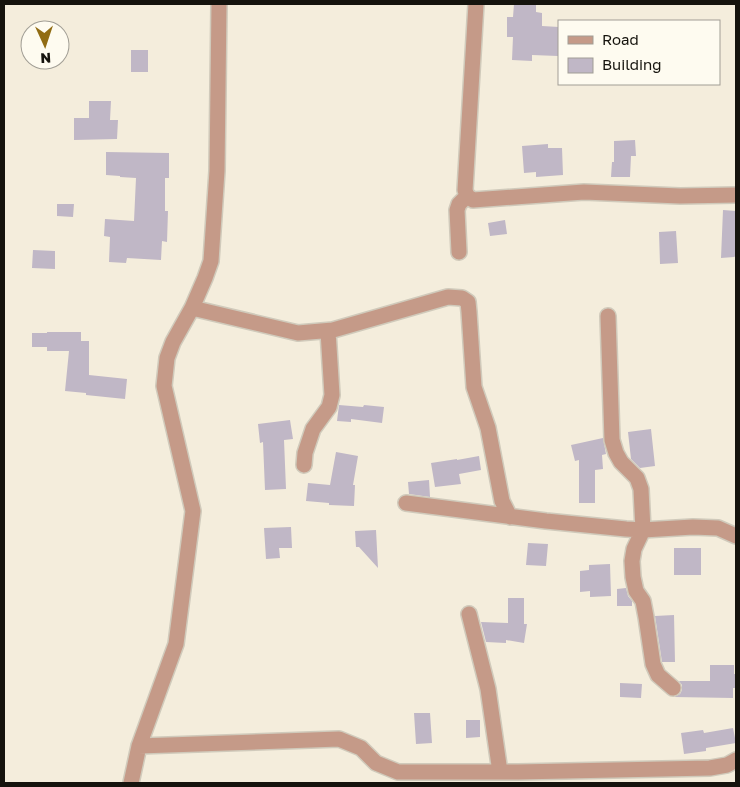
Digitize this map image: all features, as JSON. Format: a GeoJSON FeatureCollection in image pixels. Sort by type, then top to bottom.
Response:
{"type":"FeatureCollection","features":[{"type":"Feature","properties":{"kind":"street"},"geometry":{"type":"LineString","coordinates":[[131,783],[139,746],[176,644],[193,511],[164,386],[167,358],[173,342],[192,308],[210,261],[217,171],[219,4]]}},
{"type":"Feature","properties":{"kind":"street"},"geometry":{"type":"LineString","coordinates":[[476,4],[465,190],[467,196],[474,200],[584,192],[680,196],[736,195]]}},
{"type":"Feature","properties":{"kind":"street"},"geometry":{"type":"LineString","coordinates":[[459,252],[457,210],[459,204],[467,196]]}},
{"type":"Feature","properties":{"kind":"street"},"geometry":{"type":"LineString","coordinates":[[192,308],[298,333],[328,331],[448,297],[462,298],[468,302],[474,387],[488,428],[502,500],[510,517]]}},
{"type":"Feature","properties":{"kind":"street"},"geometry":{"type":"LineString","coordinates":[[608,316],[612,440],[621,462],[637,478],[641,489],[644,530],[634,549],[632,562],[633,577],[636,590],[643,602],[653,664],[658,675],[673,688]]}},
{"type":"Feature","properties":{"kind":"street"},"geometry":{"type":"LineString","coordinates":[[304,465],[304,452],[313,429],[329,407],[332,395],[328,331]]}},
{"type":"Feature","properties":{"kind":"street"},"geometry":{"type":"LineString","coordinates":[[406,503],[510,517],[644,530],[693,526],[718,528],[736,536]]}},
{"type":"Feature","properties":{"kind":"street"},"geometry":{"type":"LineString","coordinates":[[469,614],[488,689],[500,772]]}},
{"type":"Feature","properties":{"kind":"street"},"geometry":{"type":"LineString","coordinates":[[139,746],[339,739],[361,748],[376,763],[398,772],[500,772],[518,778],[710,768],[736,760]]}},
{"type":"Feature","properties":{"kind":"building"},"geometry":{"type":"Polygon","coordinates":[[[514,4],[536,4],[536,12],[542,13],[542,26],[558,27],[558,56],[532,55],[532,61],[512,60],[513,37],[507,37],[507,17],[513,17],[514,4]]]}},
{"type":"Feature","properties":{"kind":"building"},"geometry":{"type":"Polygon","coordinates":[[[131,50],[148,50],[148,72],[131,72],[131,50]]]}},
{"type":"Feature","properties":{"kind":"building"},"geometry":{"type":"Polygon","coordinates":[[[89,101],[111,101],[110,120],[118,120],[117,139],[74,140],[74,118],[89,118],[89,101]]]}},
{"type":"Feature","properties":{"kind":"building"},"geometry":{"type":"Polygon","coordinates":[[[635,140],[636,156],[631,156],[630,177],[611,177],[612,162],[614,162],[614,141],[635,140]]]}},
{"type":"Feature","properties":{"kind":"building"},"geometry":{"type":"Polygon","coordinates":[[[548,144],[548,148],[562,148],[563,175],[536,177],[536,172],[524,173],[522,146],[548,144]]]}},
{"type":"Feature","properties":{"kind":"building"},"geometry":{"type":"Polygon","coordinates":[[[106,152],[169,153],[169,178],[165,178],[165,211],[168,211],[167,242],[162,241],[161,260],[127,258],[126,263],[109,262],[110,237],[104,236],[105,219],[134,221],[136,178],[106,175],[106,152]]]}},
{"type":"Feature","properties":{"kind":"building"},"geometry":{"type":"Polygon","coordinates":[[[57,204],[74,204],[73,217],[57,216],[57,204]]]}},
{"type":"Feature","properties":{"kind":"building"},"geometry":{"type":"Polygon","coordinates":[[[723,210],[736,211],[736,256],[734,257],[721,258],[723,210]]]}},
{"type":"Feature","properties":{"kind":"building"},"geometry":{"type":"Polygon","coordinates":[[[505,220],[507,234],[490,236],[488,223],[505,220]]]}},
{"type":"Feature","properties":{"kind":"building"},"geometry":{"type":"Polygon","coordinates":[[[676,231],[678,263],[660,264],[659,232],[676,231]]]}},
{"type":"Feature","properties":{"kind":"building"},"geometry":{"type":"Polygon","coordinates":[[[33,250],[55,251],[55,269],[32,268],[33,250]]]}},
{"type":"Feature","properties":{"kind":"building"},"geometry":{"type":"Polygon","coordinates":[[[81,332],[81,341],[89,341],[89,375],[127,379],[125,399],[65,391],[69,351],[47,351],[47,347],[32,347],[32,333],[81,332]]]}},
{"type":"Feature","properties":{"kind":"building"},"geometry":{"type":"Polygon","coordinates":[[[339,405],[384,407],[382,423],[351,419],[351,422],[337,421],[339,405]]]}},
{"type":"Feature","properties":{"kind":"building"},"geometry":{"type":"Polygon","coordinates":[[[290,420],[293,439],[284,440],[286,489],[265,490],[263,442],[260,443],[258,424],[290,420]]]}},
{"type":"Feature","properties":{"kind":"building"},"geometry":{"type":"Polygon","coordinates":[[[651,429],[655,466],[640,468],[631,459],[628,432],[651,429]]]}},
{"type":"Feature","properties":{"kind":"building"},"geometry":{"type":"Polygon","coordinates":[[[603,438],[606,454],[602,455],[603,469],[595,470],[595,503],[579,503],[579,460],[575,461],[571,445],[603,438]]]}},
{"type":"Feature","properties":{"kind":"building"},"geometry":{"type":"Polygon","coordinates":[[[336,452],[358,456],[353,485],[355,485],[354,506],[329,505],[329,503],[306,501],[308,483],[330,485],[336,452]]]}},
{"type":"Feature","properties":{"kind":"building"},"geometry":{"type":"Polygon","coordinates":[[[479,456],[481,470],[459,474],[461,484],[435,487],[431,463],[479,456]]]}},
{"type":"Feature","properties":{"kind":"building"},"geometry":{"type":"Polygon","coordinates":[[[429,480],[430,497],[409,494],[408,482],[429,480]]]}},
{"type":"Feature","properties":{"kind":"building"},"geometry":{"type":"Polygon","coordinates":[[[291,527],[292,548],[279,548],[280,558],[266,559],[264,528],[291,527]]]}},
{"type":"Feature","properties":{"kind":"building"},"geometry":{"type":"Polygon","coordinates":[[[376,530],[378,568],[359,547],[356,547],[355,531],[376,530]]]}},
{"type":"Feature","properties":{"kind":"building"},"geometry":{"type":"Polygon","coordinates":[[[528,543],[548,544],[546,566],[526,565],[528,543]]]}},
{"type":"Feature","properties":{"kind":"building"},"geometry":{"type":"Polygon","coordinates":[[[674,548],[701,548],[701,575],[674,575],[674,548]]]}},
{"type":"Feature","properties":{"kind":"building"},"geometry":{"type":"Polygon","coordinates":[[[610,564],[611,596],[590,597],[590,591],[580,592],[580,571],[589,570],[589,565],[610,564]]]}},
{"type":"Feature","properties":{"kind":"building"},"geometry":{"type":"Polygon","coordinates":[[[626,588],[628,596],[632,601],[632,606],[617,606],[617,589],[626,588]]]}},
{"type":"Feature","properties":{"kind":"building"},"geometry":{"type":"Polygon","coordinates":[[[508,598],[524,598],[524,624],[527,624],[524,643],[506,640],[506,643],[486,642],[481,622],[508,623],[508,598]]]}},
{"type":"Feature","properties":{"kind":"building"},"geometry":{"type":"Polygon","coordinates":[[[674,615],[675,662],[662,662],[655,616],[674,615]]]}},
{"type":"Feature","properties":{"kind":"building"},"geometry":{"type":"Polygon","coordinates":[[[710,665],[734,665],[736,688],[733,688],[733,698],[674,697],[680,694],[682,690],[682,685],[679,681],[710,681],[710,665]]]}},
{"type":"Feature","properties":{"kind":"building"},"geometry":{"type":"Polygon","coordinates":[[[620,683],[642,684],[641,698],[620,697],[620,683]]]}},
{"type":"Feature","properties":{"kind":"building"},"geometry":{"type":"Polygon","coordinates":[[[414,713],[430,713],[432,743],[416,744],[414,713]]]}},
{"type":"Feature","properties":{"kind":"building"},"geometry":{"type":"Polygon","coordinates":[[[466,720],[480,720],[480,737],[466,738],[466,720]]]}},
{"type":"Feature","properties":{"kind":"building"},"geometry":{"type":"Polygon","coordinates":[[[733,728],[736,743],[706,748],[706,751],[684,754],[681,733],[703,730],[704,733],[733,728]]]}}]}
